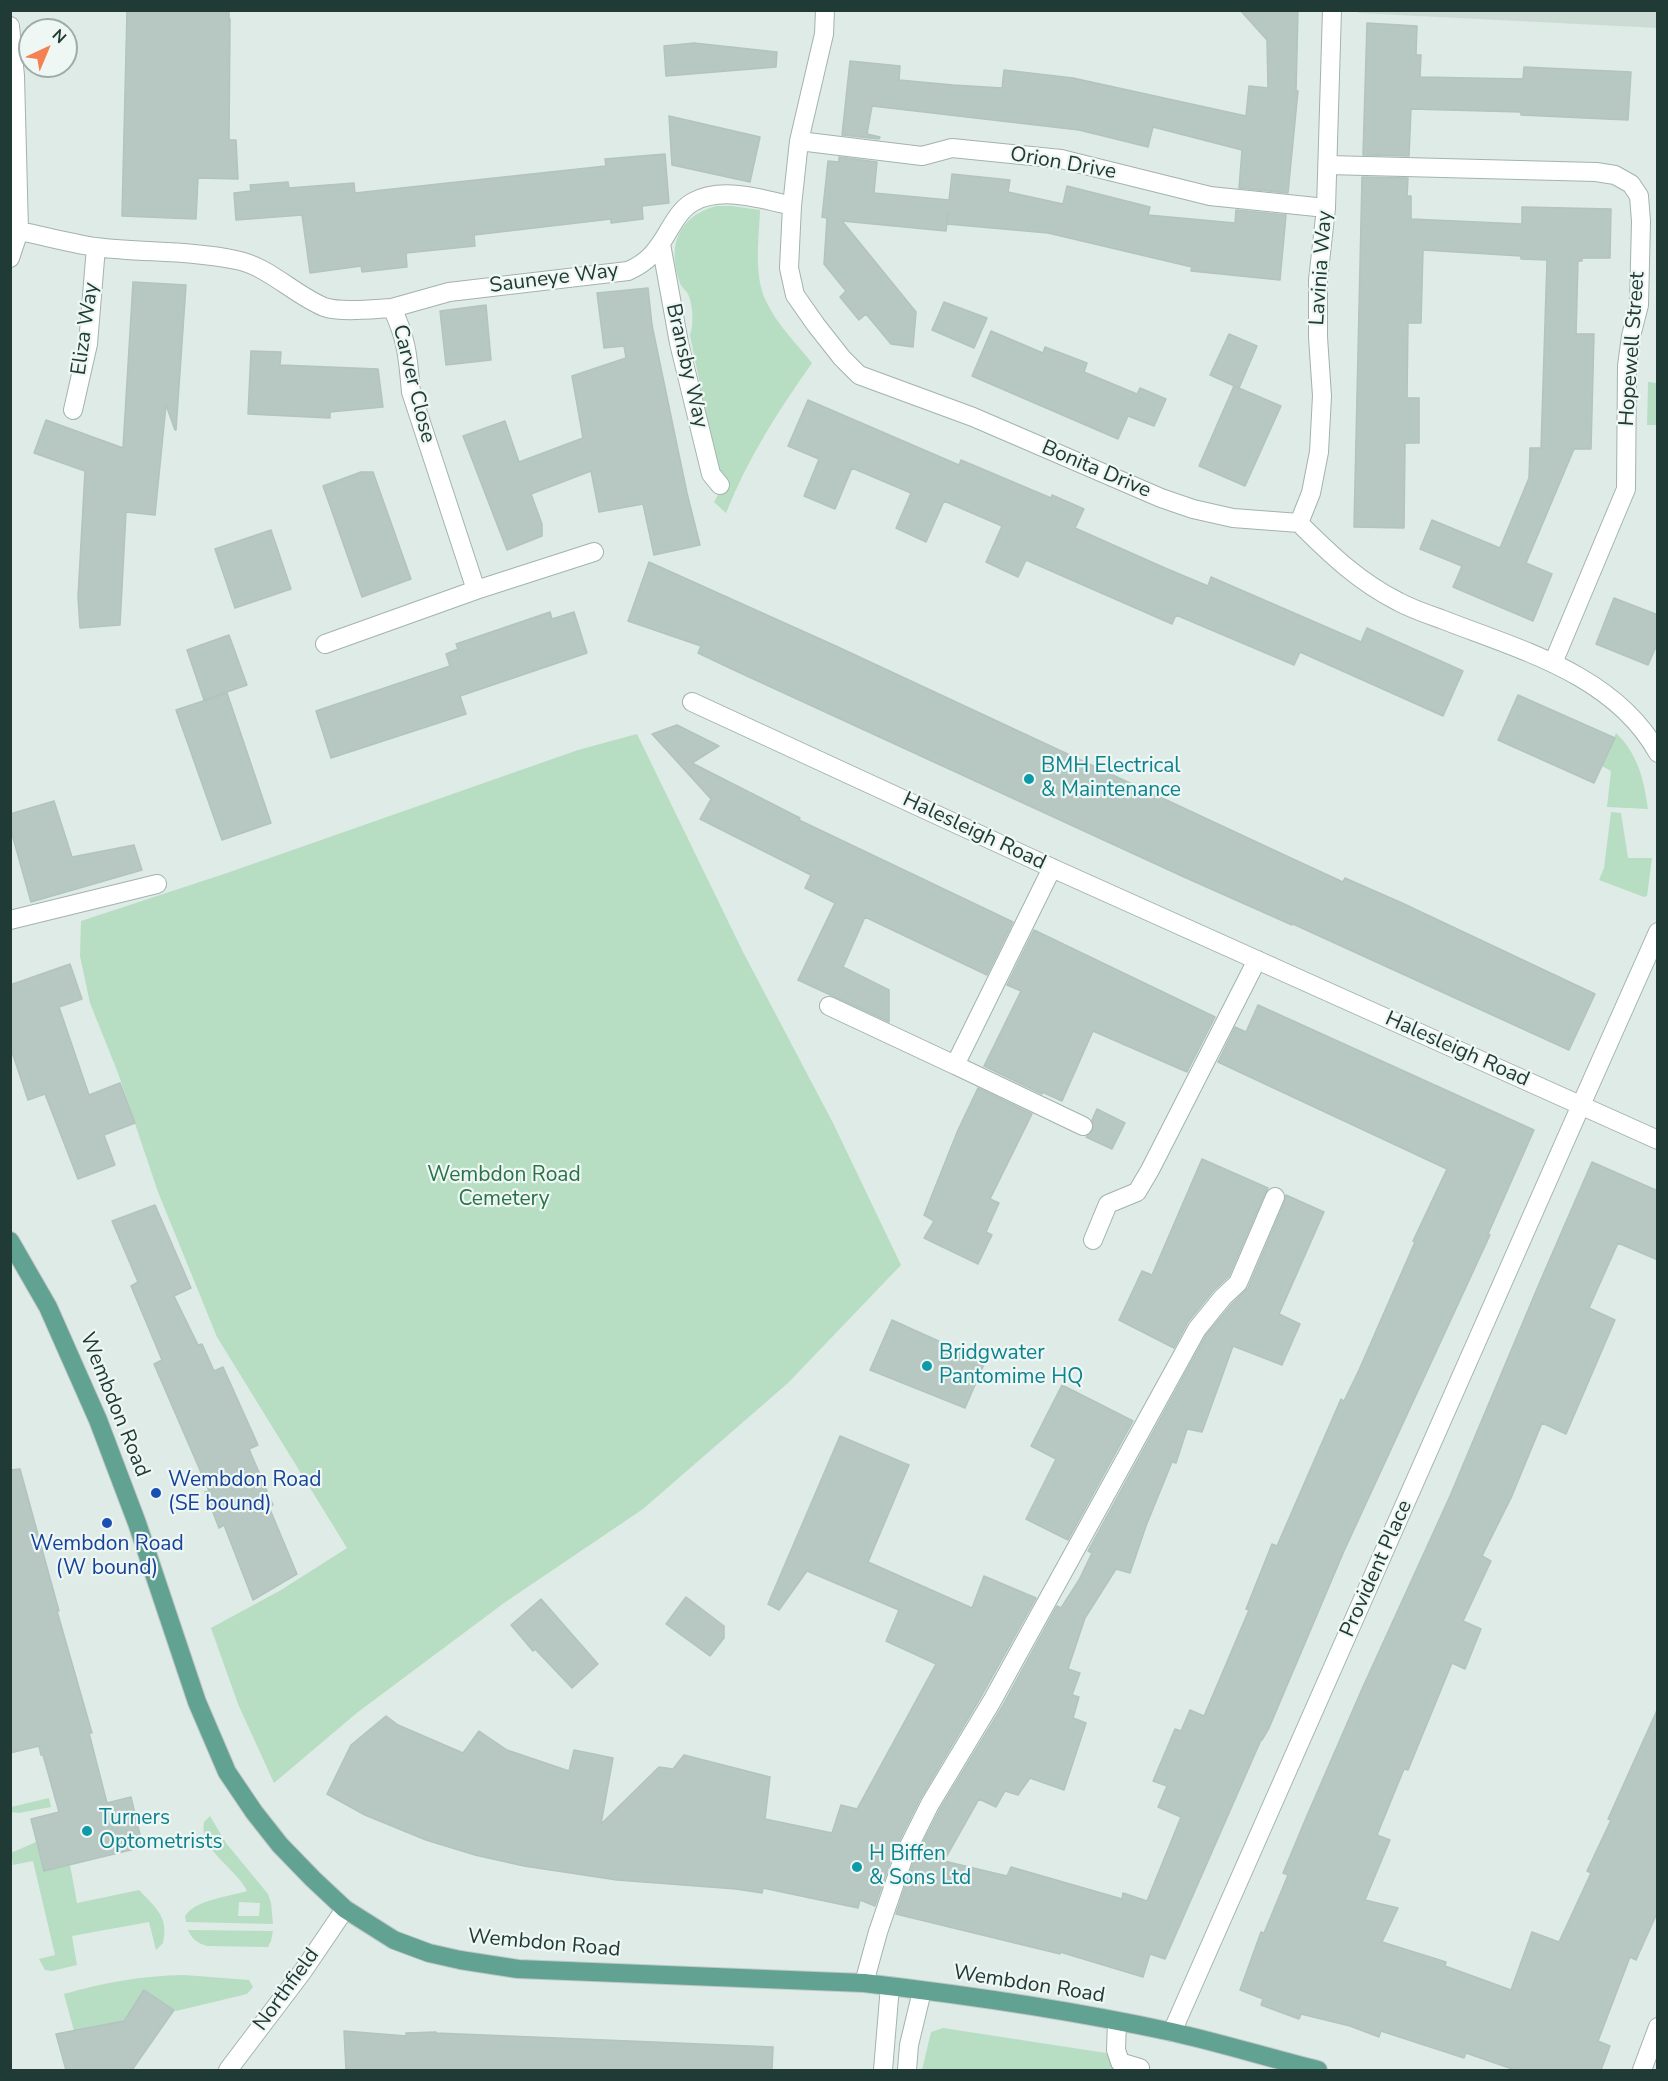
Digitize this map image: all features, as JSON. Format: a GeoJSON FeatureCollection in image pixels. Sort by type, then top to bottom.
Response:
{"type":"FeatureCollection","features":[{"type":"Feature","properties":{"kind":"main road","name":"Wembdon Road"},"geometry":{"type":"LineString","coordinates":[[10,1240],[48,1307],[99,1420],[137,1523],[197,1702],[227,1772],[280,1845],[345,1909],[394,1940],[429,1953],[460,1960],[518,1969],[864,1983],[890,1986],[1025,2006],[1172,2032],[1318,2070]]}},
{"type":"Feature","properties":{"kind":"street","name":"Bonita Drive"},"geometry":{"type":"LineString","coordinates":[[825,10],[824,34],[800,141],[792,206],[789,268],[795,295],[816,325],[859,375],[973,417],[1161,498],[1193,509],[1233,518],[1299,523]]}},
{"type":"Feature","properties":{"kind":"street","name":"Lavinia Way"},"geometry":{"type":"LineString","coordinates":[[1299,523],[1311,493],[1319,452],[1322,396],[1318,337],[1318,280],[1326,208],[1332,10]]}},
{"type":"Feature","properties":{"kind":"street"},"geometry":{"type":"LineString","coordinates":[[10,26],[15,76],[19,231],[10,258]]}},
{"type":"Feature","properties":{"kind":"street","name":"Orion Drive"},"geometry":{"type":"LineString","coordinates":[[800,141],[922,156],[952,148],[1061,159],[1210,196],[1326,208]]}},
{"type":"Feature","properties":{"kind":"street","name":"Hopewell Street"},"geometry":{"type":"LineString","coordinates":[[1328,165],[1596,172],[1616,175],[1631,184],[1639,196],[1641,221],[1639,304],[1627,366],[1626,489],[1553,663]]}},
{"type":"Feature","properties":{"kind":"street","name":"Sauneye Way"},"geometry":{"type":"LineString","coordinates":[[392,308],[449,292],[628,271],[653,256],[683,209],[693,202],[713,196],[751,197],[792,206]]}},
{"type":"Feature","properties":{"kind":"street","name":"Carver Close"},"geometry":{"type":"LineString","coordinates":[[19,231],[96,247],[203,254],[239,260],[265,272],[326,308],[392,308],[404,332],[409,359],[411,392],[476,590]]}},
{"type":"Feature","properties":{"kind":"street","name":"Bransby Way"},"geometry":{"type":"LineString","coordinates":[[661,244],[666,280],[684,365],[711,474],[720,485]]}},
{"type":"Feature","properties":{"kind":"street","name":"Eliza Way"},"geometry":{"type":"LineString","coordinates":[[73,410],[88,344],[96,247]]}},
{"type":"Feature","properties":{"kind":"street"},"geometry":{"type":"LineString","coordinates":[[1299,523],[1348,571],[1399,603],[1553,663],[1596,686],[1625,709],[1648,735],[1658,753]]}},
{"type":"Feature","properties":{"kind":"street"},"geometry":{"type":"LineString","coordinates":[[325,644],[476,590],[594,552]]}},
{"type":"Feature","properties":{"kind":"street","name":"Halesleigh Road"},"geometry":{"type":"LineString","coordinates":[[692,702],[1052,868],[1658,1140]]}},
{"type":"Feature","properties":{"kind":"street"},"geometry":{"type":"LineString","coordinates":[[955,1065],[1052,868]]}},
{"type":"Feature","properties":{"kind":"street"},"geometry":{"type":"LineString","coordinates":[[10,920],[157,884]]}},
{"type":"Feature","properties":{"kind":"street","name":"Provident Place"},"geometry":{"type":"LineString","coordinates":[[1172,2032],[1658,932]]}},
{"type":"Feature","properties":{"kind":"street"},"geometry":{"type":"LineString","coordinates":[[1093,1240],[1108,1204],[1137,1192],[1150,1170],[1257,960]]}},
{"type":"Feature","properties":{"kind":"street"},"geometry":{"type":"LineString","coordinates":[[829,1006],[1083,1126]]}},
{"type":"Feature","properties":{"kind":"street"},"geometry":{"type":"LineString","coordinates":[[864,1983],[878,1932],[904,1856],[930,1804],[998,1691],[1197,1329],[1223,1297],[1238,1283],[1275,1197]]}},
{"type":"Feature","properties":{"kind":"street","name":"Northfield"},"geometry":{"type":"LineString","coordinates":[[228,2070],[303,1971],[345,1909]]}},
{"type":"Feature","properties":{"kind":"street"},"geometry":{"type":"LineString","coordinates":[[883,2070],[890,1986]]}},
{"type":"Feature","properties":{"kind":"street"},"geometry":{"type":"LineString","coordinates":[[907,2070],[909,2045],[922,1991]]}},
{"type":"Feature","properties":{"kind":"street"},"geometry":{"type":"LineString","coordinates":[[1117,2022],[1116,2050],[1120,2061],[1140,2068],[1139,2070]]}},
{"type":"Feature","properties":{"kind":"street"},"geometry":{"type":"LineString","coordinates":[[1642,2070],[1658,2027]]}},
{"type":"Feature","properties":{"kind":"shaded area"},"geometry":{"type":"Polygon","coordinates":[[[1358,10],[1657,11],[1657,28],[1358,13],[1358,10]]]}},
{"type":"Feature","properties":{"kind":"green space"},"geometry":{"type":"Polygon","coordinates":[[[716,206],[760,210],[758,270],[763,293],[777,319],[812,363],[764,435],[726,513],[714,502],[724,484],[718,475],[690,335],[691,304],[688,294],[681,286],[675,257],[678,235],[684,226],[703,211],[716,206]]]}},
{"type":"Feature","properties":{"kind":"green space"},"geometry":{"type":"Polygon","coordinates":[[[1648,382],[1657,383],[1657,425],[1647,425],[1648,382]]]}},
{"type":"Feature","properties":{"kind":"green space"},"geometry":{"type":"Polygon","coordinates":[[[1616,733],[1630,750],[1639,768],[1648,809],[1607,807],[1611,771],[1602,766],[1616,733]]]}},
{"type":"Feature","properties":{"kind":"green space","name":"Wembdon Road Cemetery"},"geometry":{"type":"Polygon","coordinates":[[[637,734],[743,952],[833,1123],[901,1265],[788,1383],[643,1509],[504,1603],[358,1712],[274,1783],[238,1704],[211,1628],[281,1590],[347,1548],[217,1337],[158,1192],[118,1073],[90,1003],[80,956],[81,921],[227,873],[578,750],[637,734]]]}},
{"type":"Feature","properties":{"kind":"green space"},"geometry":{"type":"Polygon","coordinates":[[[1611,812],[1621,813],[1628,858],[1652,858],[1647,896],[1644,897],[1599,880],[1604,868],[1611,812]]]}},
{"type":"Feature","properties":{"kind":"green space"},"geometry":{"type":"Polygon","coordinates":[[[49,1798],[51,1807],[19,1813],[11,1812],[11,1807],[49,1798]]]}},
{"type":"Feature","properties":{"kind":"green space"},"geometry":{"type":"Polygon","coordinates":[[[210,1816],[226,1843],[268,1894],[273,1924],[186,1922],[185,1916],[197,1906],[213,1899],[247,1891],[212,1850],[204,1832],[204,1822],[210,1816]],[[239,1902],[238,1916],[259,1916],[260,1903],[239,1902]]]}},
{"type":"Feature","properties":{"kind":"green space"},"geometry":{"type":"Polygon","coordinates":[[[36,1842],[44,1871],[70,1865],[77,1903],[139,1890],[156,1908],[163,1920],[163,1943],[156,1950],[149,1922],[72,1936],[77,1965],[52,1971],[45,1970],[39,1959],[55,1955],[33,1861],[13,1865],[11,1853],[36,1842]]]}},
{"type":"Feature","properties":{"kind":"green space"},"geometry":{"type":"Polygon","coordinates":[[[188,1930],[273,1931],[268,1947],[207,1946],[195,1940],[188,1930]]]}},
{"type":"Feature","properties":{"kind":"green space"},"geometry":{"type":"Polygon","coordinates":[[[184,1975],[249,1980],[253,1987],[247,1994],[176,2011],[144,1990],[123,2021],[74,2031],[64,1994],[124,1980],[184,1975]]]}},
{"type":"Feature","properties":{"kind":"green space"},"geometry":{"type":"Polygon","coordinates":[[[943,2028],[1106,2053],[1116,2069],[1120,2070],[922,2070],[931,2032],[943,2028]]]}},
{"type":"Feature","properties":{"kind":"building"},"geometry":{"type":"Polygon","coordinates":[[[127,10],[229,10],[229,140],[236,140],[238,179],[198,178],[196,219],[122,216],[127,10]]]}},
{"type":"Feature","properties":{"kind":"building"},"geometry":{"type":"Polygon","coordinates":[[[1240,10],[1298,10],[1296,91],[1298,91],[1288,193],[1239,188],[1242,150],[1153,127],[1148,147],[1079,130],[872,106],[867,134],[880,137],[879,139],[842,135],[850,61],[900,66],[899,80],[953,85],[1002,88],[1004,70],[1073,78],[1246,116],[1249,86],[1268,88],[1267,40],[1240,10]]]}},
{"type":"Feature","properties":{"kind":"building"},"geometry":{"type":"Polygon","coordinates":[[[1367,23],[1417,26],[1416,55],[1421,55],[1420,77],[1523,79],[1524,67],[1631,72],[1628,120],[1521,115],[1521,112],[1411,109],[1409,156],[1363,155],[1367,23]]]}},
{"type":"Feature","properties":{"kind":"building"},"geometry":{"type":"Polygon","coordinates":[[[694,43],[777,52],[776,67],[666,76],[664,46],[694,43]]]}},
{"type":"Feature","properties":{"kind":"building"},"geometry":{"type":"Polygon","coordinates":[[[669,116],[760,137],[750,182],[672,165],[669,116]]]}},
{"type":"Feature","properties":{"kind":"building"},"geometry":{"type":"Polygon","coordinates":[[[665,154],[669,203],[642,206],[643,219],[611,223],[611,219],[474,235],[475,246],[406,253],[407,267],[362,272],[361,266],[310,273],[302,215],[236,220],[234,193],[251,191],[250,185],[288,182],[289,188],[354,183],[355,193],[606,166],[605,159],[665,154]]]}},
{"type":"Feature","properties":{"kind":"building"},"geometry":{"type":"Polygon","coordinates":[[[839,157],[877,162],[874,193],[949,200],[952,174],[1010,180],[1008,192],[1063,204],[1067,186],[1150,207],[1148,215],[1235,223],[1236,210],[1286,215],[1280,280],[1191,271],[1192,267],[1048,233],[947,224],[948,212],[946,231],[842,221],[916,312],[913,347],[891,344],[866,314],[859,320],[840,297],[846,291],[824,264],[827,218],[822,217],[828,161],[839,162],[839,157]]]}},
{"type":"Feature","properties":{"kind":"building"},"geometry":{"type":"Polygon","coordinates":[[[1362,177],[1408,178],[1407,196],[1411,196],[1411,219],[1522,224],[1522,207],[1611,209],[1610,258],[1582,258],[1582,261],[1578,261],[1576,334],[1594,334],[1591,449],[1574,449],[1526,563],[1552,574],[1533,621],[1453,587],[1462,566],[1420,549],[1432,520],[1500,548],[1529,478],[1530,448],[1541,448],[1547,260],[1521,259],[1521,256],[1423,250],[1421,323],[1408,323],[1407,398],[1419,398],[1419,443],[1405,443],[1404,528],[1354,527],[1362,177]]]}},
{"type":"Feature","properties":{"kind":"building"},"geometry":{"type":"Polygon","coordinates":[[[133,282],[186,285],[176,430],[166,405],[155,515],[126,512],[120,625],[80,628],[78,597],[85,471],[34,453],[46,420],[123,448],[133,282]]]}},
{"type":"Feature","properties":{"kind":"building"},"geometry":{"type":"Polygon","coordinates":[[[648,288],[652,325],[700,545],[654,555],[643,504],[599,512],[591,471],[531,494],[542,524],[542,536],[507,550],[463,436],[505,421],[519,462],[583,438],[572,376],[626,358],[624,346],[604,348],[597,293],[648,288]]]}},
{"type":"Feature","properties":{"kind":"building"},"geometry":{"type":"Polygon","coordinates":[[[944,302],[987,318],[974,348],[932,330],[944,302]]]}},
{"type":"Feature","properties":{"kind":"building"},"geometry":{"type":"Polygon","coordinates":[[[486,305],[491,360],[446,365],[440,311],[486,305]]]}},
{"type":"Feature","properties":{"kind":"building"},"geometry":{"type":"Polygon","coordinates":[[[991,331],[1043,353],[1045,347],[1087,363],[1084,372],[1137,394],[1140,388],[1166,399],[1154,426],[1128,416],[1118,439],[972,376],[991,331]]]}},
{"type":"Feature","properties":{"kind":"building"},"geometry":{"type":"Polygon","coordinates":[[[1229,334],[1257,346],[1239,388],[1210,375],[1229,334]]]}},
{"type":"Feature","properties":{"kind":"building"},"geometry":{"type":"Polygon","coordinates":[[[251,351],[281,352],[280,365],[378,369],[383,407],[330,412],[330,418],[248,414],[251,351]]]}},
{"type":"Feature","properties":{"kind":"building"},"geometry":{"type":"Polygon","coordinates":[[[1234,386],[1281,406],[1245,486],[1199,466],[1234,386]]]}},
{"type":"Feature","properties":{"kind":"building"},"geometry":{"type":"Polygon","coordinates":[[[808,400],[959,465],[961,460],[1051,498],[1052,495],[1084,509],[1075,528],[1208,586],[1211,577],[1361,642],[1367,628],[1463,671],[1443,716],[1300,652],[1294,665],[1176,615],[1172,624],[1026,560],[1018,577],[986,562],[1002,526],[944,501],[926,542],[896,528],[911,493],[852,468],[835,509],[804,496],[819,459],[788,446],[808,400]]]}},
{"type":"Feature","properties":{"kind":"building"},"geometry":{"type":"Polygon","coordinates":[[[361,472],[373,472],[411,579],[362,597],[323,486],[361,472]]]}},
{"type":"Feature","properties":{"kind":"building"},"geometry":{"type":"Polygon","coordinates":[[[271,530],[291,589],[235,608],[215,549],[271,530]]]}},
{"type":"Feature","properties":{"kind":"building"},"geometry":{"type":"Polygon","coordinates":[[[649,562],[838,647],[1343,882],[1345,878],[1402,903],[1595,994],[1569,1050],[1293,924],[1184,877],[736,671],[698,653],[701,646],[628,621],[649,562]]]}},
{"type":"Feature","properties":{"kind":"building"},"geometry":{"type":"Polygon","coordinates":[[[1614,598],[1658,615],[1658,642],[1648,665],[1596,644],[1614,598]]]}},
{"type":"Feature","properties":{"kind":"building"},"geometry":{"type":"Polygon","coordinates":[[[550,612],[552,619],[574,612],[587,653],[460,696],[466,714],[331,758],[316,711],[450,666],[446,654],[458,649],[456,644],[550,612]]]}},
{"type":"Feature","properties":{"kind":"building"},"geometry":{"type":"Polygon","coordinates":[[[229,635],[247,685],[204,700],[187,650],[229,635]]]}},
{"type":"Feature","properties":{"kind":"building"},"geometry":{"type":"Polygon","coordinates":[[[227,693],[271,823],[222,840],[176,710],[227,693]]]}},
{"type":"Feature","properties":{"kind":"building"},"geometry":{"type":"Polygon","coordinates":[[[1518,695],[1615,738],[1594,783],[1498,740],[1518,695]]]}},
{"type":"Feature","properties":{"kind":"building"},"geometry":{"type":"Polygon","coordinates":[[[677,725],[719,746],[692,763],[800,818],[799,820],[1013,922],[987,975],[865,917],[843,967],[889,990],[889,1022],[798,980],[835,903],[805,888],[811,875],[700,819],[711,799],[652,734],[677,725]]]}},
{"type":"Feature","properties":{"kind":"building"},"geometry":{"type":"Polygon","coordinates":[[[54,801],[72,857],[134,845],[142,870],[31,902],[10,827],[10,814],[54,801]]]}},
{"type":"Feature","properties":{"kind":"building"},"geometry":{"type":"Polygon","coordinates":[[[1034,930],[1215,1017],[1187,1072],[1093,1031],[1062,1101],[1042,1092],[1042,1094],[984,1066],[1021,991],[1007,985],[1034,930]]]}},
{"type":"Feature","properties":{"kind":"building"},"geometry":{"type":"Polygon","coordinates":[[[70,964],[82,999],[59,1007],[89,1095],[120,1083],[135,1123],[104,1135],[115,1165],[78,1179],[45,1094],[28,1100],[10,1046],[10,985],[70,964]]]}},
{"type":"Feature","properties":{"kind":"building"},"geometry":{"type":"Polygon","coordinates":[[[1258,1005],[1534,1130],[1488,1234],[1490,1235],[1344,1551],[1269,1728],[1261,1740],[1165,1959],[1150,1954],[1143,1977],[1060,1952],[1060,1954],[896,1914],[914,1860],[940,1809],[1002,1707],[1057,1606],[1061,1608],[1079,1580],[1092,1553],[1088,1551],[1206,1335],[1248,1288],[1286,1195],[1324,1212],[1279,1314],[1300,1324],[1282,1365],[1233,1346],[1202,1432],[1187,1429],[1176,1463],[1172,1462],[1130,1573],[1116,1569],[1085,1618],[1068,1669],[1080,1673],[1072,1695],[1079,1697],[1073,1718],[1086,1723],[1064,1790],[1030,1778],[1018,1795],[1005,1791],[996,1807],[979,1799],[944,1861],[1007,1876],[1011,1867],[1122,1899],[1123,1893],[1147,1901],[1181,1817],[1158,1807],[1167,1786],[1153,1781],[1175,1729],[1181,1731],[1190,1710],[1204,1716],[1249,1610],[1246,1609],[1272,1544],[1277,1546],[1341,1399],[1344,1401],[1359,1370],[1415,1242],[1413,1241],[1447,1169],[1218,1062],[1235,1027],[1246,1032],[1258,1005]]]}},
{"type":"Feature","properties":{"kind":"building"},"geometry":{"type":"Polygon","coordinates":[[[978,1088],[1032,1114],[990,1199],[999,1203],[986,1232],[992,1235],[978,1264],[924,1238],[934,1221],[924,1215],[958,1130],[978,1088]]]}},
{"type":"Feature","properties":{"kind":"building"},"geometry":{"type":"Polygon","coordinates":[[[1097,1109],[1125,1123],[1112,1149],[1086,1137],[1093,1130],[1092,1120],[1097,1109]]]}},
{"type":"Feature","properties":{"kind":"building"},"geometry":{"type":"Polygon","coordinates":[[[1202,1159],[1268,1188],[1229,1276],[1214,1290],[1188,1322],[1174,1348],[1119,1320],[1142,1271],[1152,1275],[1202,1159]]]}},
{"type":"Feature","properties":{"kind":"building"},"geometry":{"type":"Polygon","coordinates":[[[1592,1162],[1658,1191],[1658,1260],[1618,1243],[1589,1308],[1615,1320],[1566,1434],[1542,1423],[1511,1498],[1482,1556],[1491,1561],[1463,1621],[1481,1629],[1465,1669],[1452,1663],[1408,1770],[1404,1769],[1377,1835],[1390,1840],[1365,1900],[1398,1908],[1382,1942],[1446,1962],[1445,1966],[1511,1990],[1532,1932],[1559,1942],[1591,1873],[1587,1871],[1611,1820],[1608,1819],[1658,1708],[1658,1911],[1636,1960],[1630,1957],[1598,2041],[1610,2046],[1601,2070],[1515,2070],[1466,2053],[1464,2058],[1381,2031],[1379,2037],[1350,2026],[1301,2014],[1299,2019],[1261,2005],[1263,1999],[1240,1990],[1261,1932],[1264,1933],[1288,1875],[1283,1873],[1306,1818],[1450,1496],[1592,1162]]]}},
{"type":"Feature","properties":{"kind":"building"},"geometry":{"type":"Polygon","coordinates":[[[155,1205],[191,1288],[174,1296],[198,1345],[202,1344],[214,1371],[223,1367],[258,1445],[249,1449],[273,1505],[269,1507],[297,1574],[253,1600],[224,1525],[219,1528],[205,1492],[209,1491],[154,1364],[162,1360],[131,1286],[138,1282],[112,1221],[155,1205]]]}},
{"type":"Feature","properties":{"kind":"building","name":"Bridgwater Pantomime HQ"},"geometry":{"type":"Polygon","coordinates":[[[892,1320],[985,1362],[965,1408],[870,1370],[892,1320]]]}},
{"type":"Feature","properties":{"kind":"building"},"geometry":{"type":"Polygon","coordinates":[[[1062,1385],[1133,1421],[1068,1540],[1026,1519],[1056,1459],[1031,1446],[1062,1385]]]}},
{"type":"Feature","properties":{"kind":"building"},"geometry":{"type":"Polygon","coordinates":[[[840,1436],[909,1465],[868,1562],[972,1608],[984,1576],[1036,1598],[920,1799],[894,1851],[875,1906],[860,1900],[858,1908],[763,1888],[762,1893],[617,1880],[524,1866],[475,1855],[426,1840],[365,1815],[327,1794],[351,1745],[386,1716],[398,1725],[463,1753],[479,1731],[507,1750],[569,1771],[574,1750],[613,1758],[601,1824],[659,1767],[673,1769],[684,1755],[770,1777],[765,1819],[832,1833],[841,1805],[857,1809],[936,1664],[886,1641],[899,1610],[807,1571],[779,1610],[768,1604],[840,1436]]]}},
{"type":"Feature","properties":{"kind":"building"},"geometry":{"type":"Polygon","coordinates":[[[20,1469],[92,1733],[89,1733],[107,1803],[131,1797],[143,1847],[44,1871],[31,1819],[59,1812],[43,1755],[41,1755],[39,1746],[10,1753],[10,1470],[20,1469]]]}},
{"type":"Feature","properties":{"kind":"building"},"geometry":{"type":"Polygon","coordinates":[[[686,1597],[724,1626],[724,1638],[710,1656],[666,1624],[686,1597]]]}},
{"type":"Feature","properties":{"kind":"building"},"geometry":{"type":"Polygon","coordinates":[[[541,1599],[598,1664],[572,1688],[535,1649],[533,1651],[511,1625],[541,1599]]]}},
{"type":"Feature","properties":{"kind":"building"},"geometry":{"type":"Polygon","coordinates":[[[144,1990],[174,2010],[132,2070],[66,2070],[56,2034],[124,2021],[144,1990]]]}},
{"type":"Feature","properties":{"kind":"building"},"geometry":{"type":"Polygon","coordinates":[[[344,2031],[406,2036],[406,2033],[436,2032],[773,2047],[772,2070],[346,2070],[344,2031]]]}},
{"type":"Feature","properties":{"kind":"place","name":"BMH Electrical & Maintenance"},"geometry":{"type":"Point","coordinates":[1029,779]}},
{"type":"Feature","properties":{"kind":"place","name":"Bridgwater Pantomime HQ"},"geometry":{"type":"Point","coordinates":[927,1366]}},
{"type":"Feature","properties":{"kind":"place","name":"Wembdon Road (SE bound)"},"geometry":{"type":"Point","coordinates":[156,1493]}},
{"type":"Feature","properties":{"kind":"place","name":"Wembdon Road (W bound)"},"geometry":{"type":"Point","coordinates":[107,1523]}},
{"type":"Feature","properties":{"kind":"place","name":"Turners Optometrists"},"geometry":{"type":"Point","coordinates":[87,1831]}},
{"type":"Feature","properties":{"kind":"place","name":"H Biffen & Sons Ltd"},"geometry":{"type":"Point","coordinates":[857,1867]}}]}
